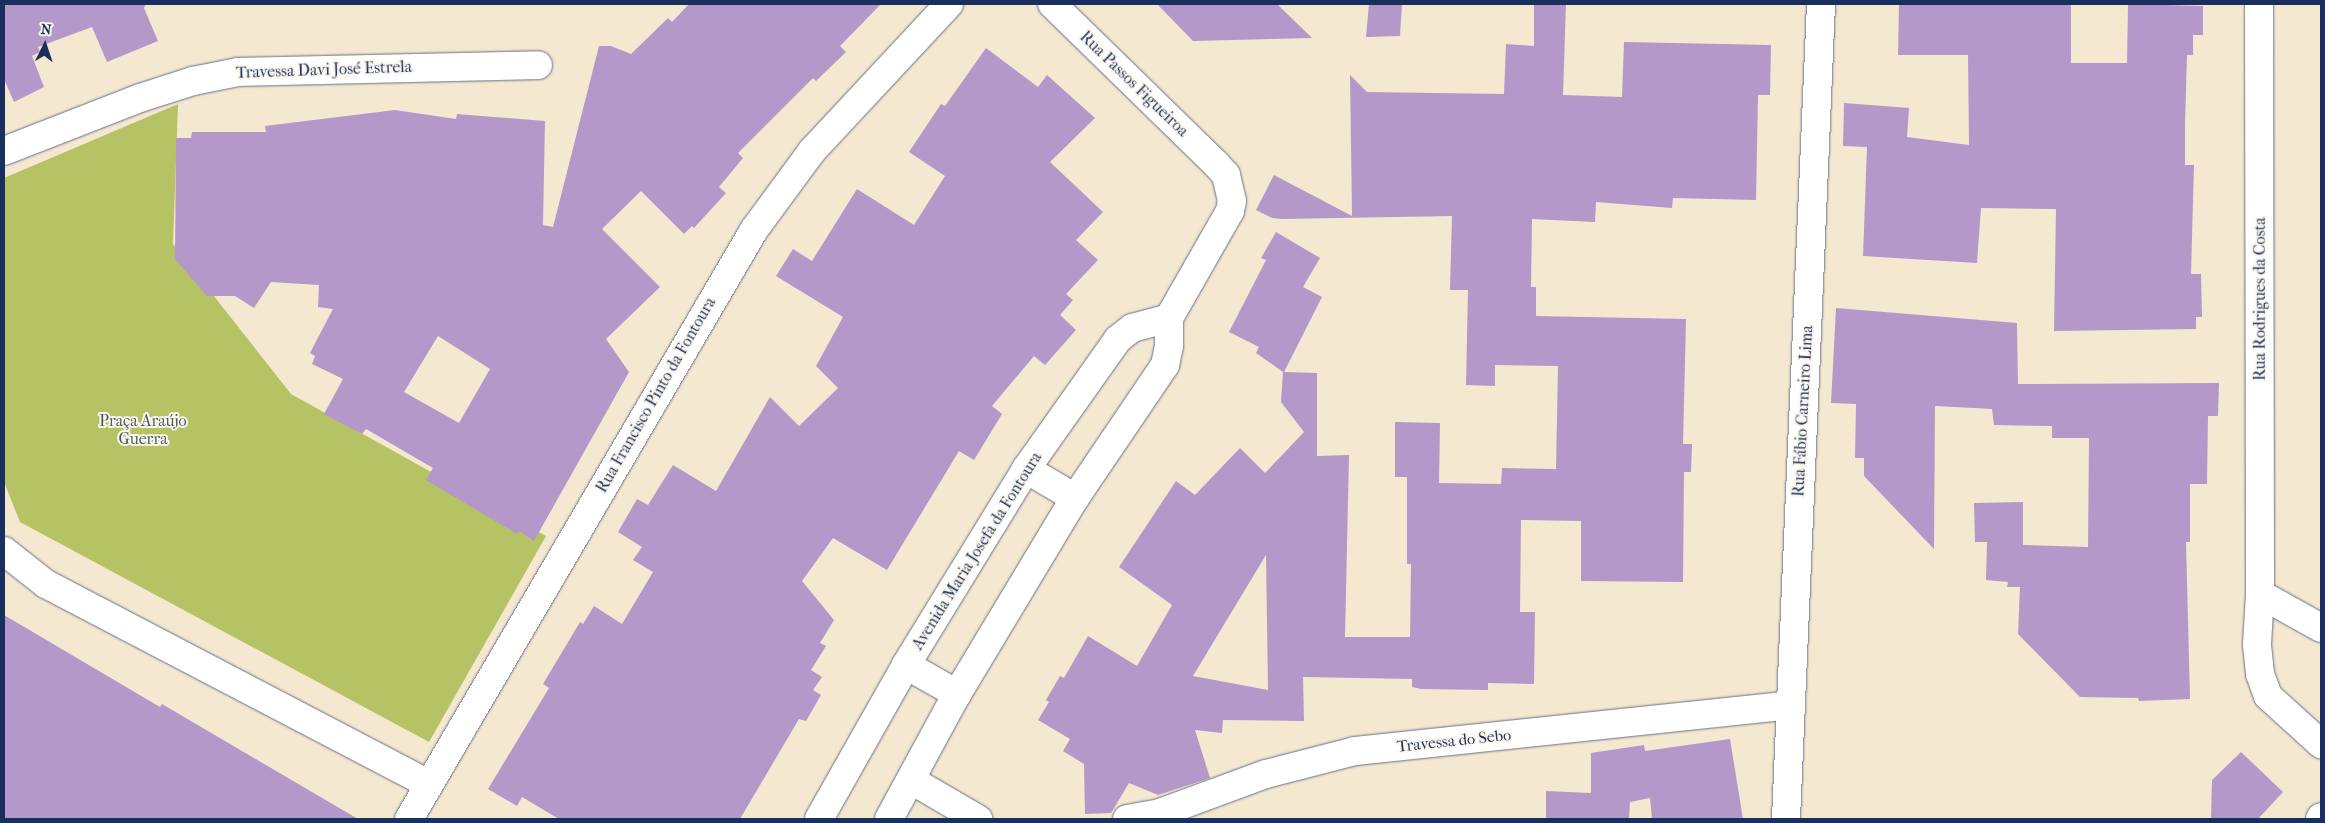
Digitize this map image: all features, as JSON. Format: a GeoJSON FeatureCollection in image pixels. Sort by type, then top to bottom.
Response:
{"type":"FeatureCollection","features":[{"type":"Feature","properties":{"kind":"street","name":"Rua Francisco Pinto da Fontoura"},"geometry":{"type":"LineString","coordinates":[[409,819],[754,230],[812,151],[949,4]]}},
{"type":"Feature","properties":{"kind":"street","name":"Rua Passos Figueiroa"},"geometry":{"type":"LineString","coordinates":[[1052,4],[1216,164],[1226,175],[1232,190],[1230,211],[1169,318]]}},
{"type":"Feature","properties":{"kind":"street","name":"Rua Fábio Carneiro Lima"},"geometry":{"type":"LineString","coordinates":[[1786,819],[1820,4]]}},
{"type":"Feature","properties":{"kind":"street","name":"Rua Rodrigues da Costa"},"geometry":{"type":"LineString","coordinates":[[2259,4],[2260,594],[2257,645],[2260,674],[2268,696],[2321,744]]}},
{"type":"Feature","properties":{"kind":"street","name":"Travessa Davi José Estrela"},"geometry":{"type":"LineString","coordinates":[[4,151],[193,80],[238,72],[538,65]]}},
{"type":"Feature","properties":{"kind":"street"},"geometry":{"type":"LineString","coordinates":[[889,819],[957,694],[1075,498],[1164,365],[1169,346],[1169,318]]}},
{"type":"Feature","properties":{"kind":"street","name":"Avenida Maria Josefa da Fontoura"},"geometry":{"type":"LineString","coordinates":[[820,819],[906,665],[1026,469],[1118,339],[1132,328],[1169,318]]}},
{"type":"Feature","properties":{"kind":"street"},"geometry":{"type":"LineString","coordinates":[[1026,469],[1075,498]]}},
{"type":"Feature","properties":{"kind":"street"},"geometry":{"type":"LineString","coordinates":[[4,551],[46,584],[428,784]]}},
{"type":"Feature","properties":{"kind":"street"},"geometry":{"type":"LineString","coordinates":[[2260,594],[2321,628]]}},
{"type":"Feature","properties":{"kind":"street"},"geometry":{"type":"LineString","coordinates":[[906,665],[957,694]]}},
{"type":"Feature","properties":{"kind":"street","name":"Travessa do Sebo"},"geometry":{"type":"LineString","coordinates":[[1126,819],[1160,813],[1266,774],[1355,751],[1790,705]]}},
{"type":"Feature","properties":{"kind":"street"},"geometry":{"type":"LineString","coordinates":[[911,780],[978,819]]}},
{"type":"Feature","properties":{"kind":"green space","name":"Praça Araújo Guerra"},"geometry":{"type":"Polygon","coordinates":[[[178,104],[173,244],[291,394],[546,536],[429,742],[20,522],[4,482],[4,178],[178,104]]]}},
{"type":"Feature","properties":{"kind":"building"},"geometry":{"type":"Polygon","coordinates":[[[4,4],[146,4],[144,8],[158,41],[107,62],[92,27],[38,47],[40,52],[32,56],[44,87],[14,102],[4,79],[4,4]]]}},
{"type":"Feature","properties":{"kind":"building"},"geometry":{"type":"Polygon","coordinates":[[[689,4],[881,4],[840,46],[846,52],[816,81],[813,78],[738,153],[743,158],[719,187],[726,193],[694,228],[692,226],[684,234],[641,191],[602,229],[660,287],[606,339],[629,372],[534,541],[519,531],[517,534],[426,480],[433,468],[366,429],[362,434],[324,414],[343,379],[312,364],[315,356],[310,353],[333,309],[318,307],[319,285],[271,282],[254,308],[235,296],[207,296],[175,259],[176,138],[191,138],[192,132],[266,132],[265,126],[395,110],[456,119],[457,114],[545,121],[543,225],[553,227],[599,46],[611,46],[631,54],[668,18],[672,22],[689,4]],[[438,336],[404,392],[459,423],[490,369],[438,336]]]}},
{"type":"Feature","properties":{"kind":"building"},"geometry":{"type":"Polygon","coordinates":[[[1157,4],[1277,4],[1312,38],[1193,41],[1157,4]]]}},
{"type":"Feature","properties":{"kind":"building"},"geometry":{"type":"Polygon","coordinates":[[[1369,4],[1402,4],[1400,36],[1366,37],[1369,4]]]}},
{"type":"Feature","properties":{"kind":"building"},"geometry":{"type":"Polygon","coordinates":[[[1534,4],[1566,4],[1563,95],[1622,97],[1624,42],[1771,45],[1770,95],[1758,95],[1756,200],[1673,198],[1672,208],[1596,202],[1595,222],[1532,219],[1531,287],[1536,287],[1536,316],[1686,319],[1683,444],[1692,444],[1691,472],[1684,472],[1683,582],[1581,581],[1581,521],[1521,520],[1520,612],[1535,612],[1534,684],[1488,683],[1488,690],[1421,689],[1412,687],[1412,679],[1303,677],[1304,721],[1223,720],[1222,733],[1195,730],[1210,778],[1158,795],[1129,783],[1111,813],[1085,814],[1084,764],[1063,751],[1070,739],[1038,720],[1049,702],[1046,700],[1060,676],[1064,678],[1088,636],[1137,666],[1172,605],[1119,567],[1176,481],[1195,495],[1240,448],[1265,473],[1304,432],[1281,402],[1283,372],[1256,353],[1259,347],[1229,332],[1266,260],[1261,258],[1276,232],[1320,258],[1303,287],[1322,297],[1284,372],[1317,373],[1317,456],[1349,455],[1345,637],[1410,637],[1411,564],[1407,564],[1407,477],[1395,477],[1395,422],[1440,423],[1439,483],[1501,484],[1502,468],[1556,469],[1558,366],[1495,365],[1495,386],[1466,385],[1468,290],[1450,290],[1452,216],[1282,219],[1272,218],[1256,210],[1274,175],[1352,216],[1350,75],[1367,92],[1504,94],[1506,44],[1534,46],[1534,4]],[[1266,555],[1193,676],[1268,690],[1266,555]]]}},
{"type":"Feature","properties":{"kind":"building"},"geometry":{"type":"Polygon","coordinates":[[[1899,4],[2071,4],[2071,63],[2127,63],[2128,4],[2203,6],[2203,35],[2193,35],[2193,55],[2187,55],[2185,124],[2185,165],[2194,165],[2191,274],[2201,274],[2202,317],[2196,317],[2196,329],[2054,331],[2056,209],[1981,208],[1977,263],[1863,256],[1867,147],[1843,146],[1844,103],[1909,108],[1907,137],[1969,145],[1968,55],[1898,55],[1899,4]]]}},
{"type":"Feature","properties":{"kind":"building"},"geometry":{"type":"Polygon","coordinates":[[[986,48],[1038,87],[1047,75],[1095,118],[1050,162],[1103,212],[1076,240],[1098,260],[1066,294],[1073,300],[1060,315],[1076,330],[1045,365],[1034,356],[992,406],[1002,414],[974,460],[959,451],[887,570],[833,538],[802,581],[834,620],[820,643],[826,646],[811,670],[822,677],[813,690],[821,695],[806,721],[799,719],[740,819],[559,819],[522,797],[517,806],[488,789],[549,688],[543,684],[580,622],[583,624],[594,606],[622,624],[653,572],[633,560],[642,547],[618,532],[637,499],[648,505],[673,465],[716,491],[770,397],[799,426],[838,388],[816,366],[843,317],[776,276],[793,249],[812,261],[857,189],[914,225],[945,176],[909,152],[941,104],[945,106],[986,48]]]}},
{"type":"Feature","properties":{"kind":"building"},"geometry":{"type":"Polygon","coordinates":[[[1836,308],[2017,323],[2018,384],[2219,383],[2218,416],[2208,416],[2207,484],[2190,484],[2190,542],[2186,542],[2190,699],[2139,701],[2138,698],[2080,697],[2018,634],[2020,587],[2007,587],[2008,582],[1986,580],[1987,542],[1975,542],[1974,503],[2023,502],[2023,545],[2088,547],[2089,438],[2052,438],[2052,426],[1994,425],[1992,409],[1935,406],[1934,549],[1864,476],[1864,458],[1855,458],[1856,404],[1831,403],[1836,308]]]}},
{"type":"Feature","properties":{"kind":"building"},"geometry":{"type":"Polygon","coordinates":[[[4,615],[160,707],[162,704],[358,819],[4,819],[4,615]]]}},
{"type":"Feature","properties":{"kind":"building"},"geometry":{"type":"Polygon","coordinates":[[[1730,739],[1743,819],[1652,819],[1650,798],[1630,802],[1629,819],[1546,819],[1546,791],[1591,793],[1591,753],[1644,745],[1645,751],[1730,739]]]}},
{"type":"Feature","properties":{"kind":"building"},"geometry":{"type":"Polygon","coordinates":[[[2241,752],[2283,792],[2258,819],[2211,819],[2212,780],[2241,752]]]}}]}
